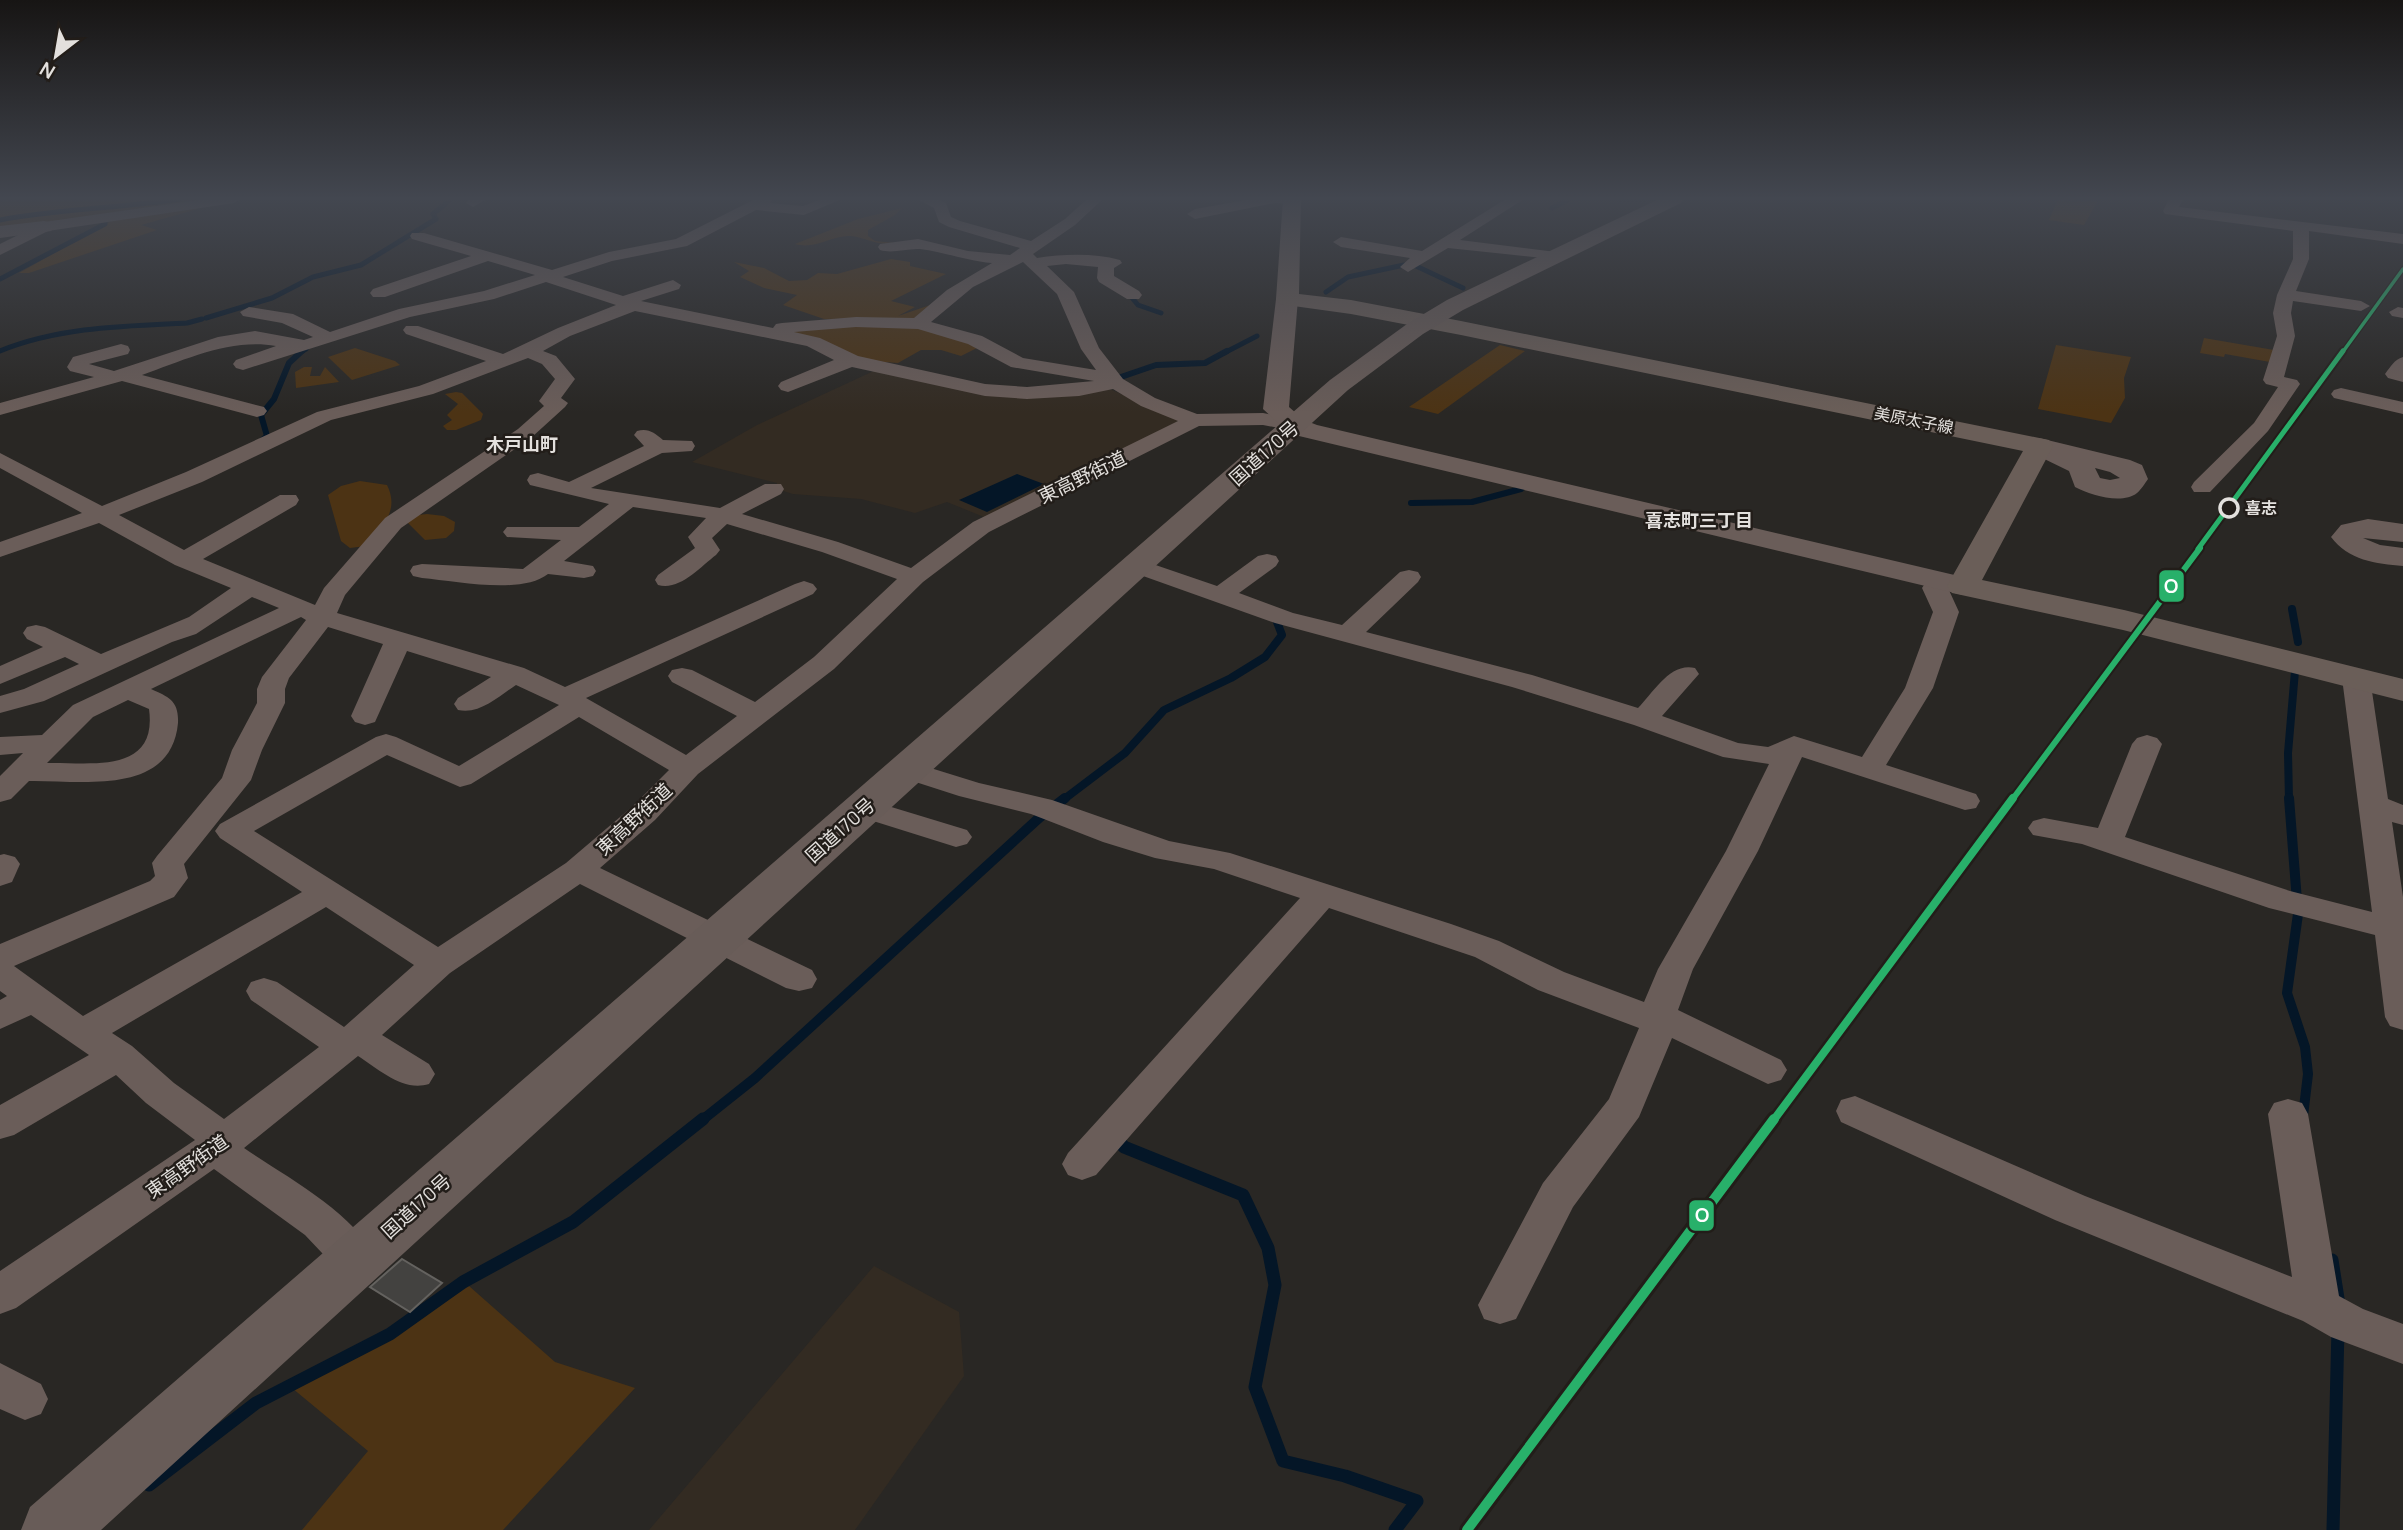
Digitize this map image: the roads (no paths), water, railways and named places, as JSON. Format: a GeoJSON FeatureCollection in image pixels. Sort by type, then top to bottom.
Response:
{"type":"FeatureCollection","features":[{"type":"Feature","properties":{"kind":"highway","name":"国道170号"},"geometry":{"type":"LineString","coordinates":[[53,1530],[1339,386],[1427,321],[1470,295],[1526,270]]}},
{"type":"Feature","properties":{"kind":"main road"},"geometry":{"type":"LineString","coordinates":[[1286,299],[1289,270]]}},
{"type":"Feature","properties":{"kind":"main road","name":"美原太子線"},"geometry":{"type":"LineString","coordinates":[[1286,299],[1427,321],[2039,446],[1951,584]]}},
{"type":"Feature","properties":{"kind":"main road"},"geometry":{"type":"LineString","coordinates":[[1951,584],[2109,616],[2403,690]]}},
{"type":"Feature","properties":{"kind":"street"},"geometry":{"type":"LineString","coordinates":[[379,293],[446,270]]}},
{"type":"Feature","properties":{"kind":"street"},"geometry":{"type":"LineString","coordinates":[[537,270],[546,273],[546,277],[628,303],[813,342],[851,360],[985,390],[1027,393],[1079,390],[1114,380]]}},
{"type":"Feature","properties":{"kind":"street"},"geometry":{"type":"LineString","coordinates":[[0,409],[118,376],[225,341],[256,337],[305,346],[405,313],[463,302],[567,270]]}},
{"type":"Feature","properties":{"kind":"street"},"geometry":{"type":"LineString","coordinates":[[919,324],[948,298],[999,270]]}},
{"type":"Feature","properties":{"kind":"street"},"geometry":{"type":"LineString","coordinates":[[1042,270],[1065,292],[1090,349],[1114,380],[1147,402],[1195,421]]}},
{"type":"Feature","properties":{"kind":"street"},"geometry":{"type":"LineString","coordinates":[[1107,270],[1105,278],[1111,284],[1122,287],[1133,295]]}},
{"type":"Feature","properties":{"kind":"street"},"geometry":{"type":"LineString","coordinates":[[2202,488],[2262,427],[2290,383],[2273,380],[2286,336],[2282,313],[2296,270]]}},
{"type":"Feature","properties":{"kind":"street"},"geometry":{"type":"LineString","coordinates":[[0,550],[194,477],[324,416],[404,398],[528,351],[564,332],[673,285]]}},
{"type":"Feature","properties":{"kind":"street"},"geometry":{"type":"LineString","coordinates":[[2286,295],[2361,306]]}},
{"type":"Feature","properties":{"kind":"street"},"geometry":{"type":"LineString","coordinates":[[1286,299],[1276,409],[1308,431],[1951,584]]}},
{"type":"Feature","properties":{"kind":"street"},"geometry":{"type":"LineString","coordinates":[[249,312],[294,316],[327,337]]}},
{"type":"Feature","properties":{"kind":"street"},"geometry":{"type":"LineString","coordinates":[[762,330],[822,323],[919,324],[975,340],[1018,363],[1114,380]]}},
{"type":"Feature","properties":{"kind":"street"},"geometry":{"type":"LineString","coordinates":[[412,330],[503,360]]}},
{"type":"Feature","properties":{"kind":"street"},"geometry":{"type":"LineString","coordinates":[[243,364],[297,345]]}},
{"type":"Feature","properties":{"kind":"street"},"geometry":{"type":"LineString","coordinates":[[121,350],[80,361],[77,367],[96,374],[118,376],[257,411]]}},
{"type":"Feature","properties":{"kind":"street"},"geometry":{"type":"LineString","coordinates":[[11,783],[83,711],[311,612],[333,593],[393,523],[544,419],[558,403],[549,401],[565,379],[549,360],[528,351]]}},
{"type":"Feature","properties":{"kind":"street"},"geometry":{"type":"LineString","coordinates":[[788,386],[809,375],[851,360]]}},
{"type":"Feature","properties":{"kind":"street"},"geometry":{"type":"LineString","coordinates":[[2403,363],[2395,374],[2403,376]]}},
{"type":"Feature","properties":{"kind":"street"},"geometry":{"type":"LineString","coordinates":[[2341,394],[2403,408]]}},
{"type":"Feature","properties":{"kind":"street","name":"東高野街道"},"geometry":{"type":"LineString","coordinates":[[0,1295],[219,1144],[351,1041],[438,964],[578,870],[644,813],[687,768],[824,663],[914,577],[981,527],[1195,421],[1263,419],[1296,425]]}},
{"type":"Feature","properties":{"kind":"street"},"geometry":{"type":"LineString","coordinates":[[571,489],[651,441],[684,446]]}},
{"type":"Feature","properties":{"kind":"street"},"geometry":{"type":"LineString","coordinates":[[0,459],[184,560],[311,612],[514,674],[572,701],[687,768]]}},
{"type":"Feature","properties":{"kind":"street"},"geometry":{"type":"LineString","coordinates":[[538,480],[571,489],[702,510],[830,547],[914,577]]}},
{"type":"Feature","properties":{"kind":"street"},"geometry":{"type":"LineString","coordinates":[[667,580],[708,550],[700,537],[722,516],[774,489]]}},
{"type":"Feature","properties":{"kind":"street"},"geometry":{"type":"LineString","coordinates":[[422,571],[512,578],[530,576],[630,499]]}},
{"type":"Feature","properties":{"kind":"street"},"geometry":{"type":"LineString","coordinates":[[184,560],[288,500]]}},
{"type":"Feature","properties":{"kind":"street"},"geometry":{"type":"LineString","coordinates":[[2403,533],[2368,528],[2351,531],[2346,537],[2358,547],[2376,554],[2403,557]]}},
{"type":"Feature","properties":{"kind":"street"},"geometry":{"type":"LineString","coordinates":[[515,533],[584,534]]}},
{"type":"Feature","properties":{"kind":"street"},"geometry":{"type":"LineString","coordinates":[[1219,596],[1267,561]]}},
{"type":"Feature","properties":{"kind":"street"},"geometry":{"type":"LineString","coordinates":[[543,566],[584,571]]}},
{"type":"Feature","properties":{"kind":"street"},"geometry":{"type":"LineString","coordinates":[[1138,566],[1219,596],[1346,636],[1522,681],[1644,719],[1733,751],[1772,756],[1791,749]]}},
{"type":"Feature","properties":{"kind":"street"},"geometry":{"type":"LineString","coordinates":[[1346,636],[1409,577]]}},
{"type":"Feature","properties":{"kind":"street"},"geometry":{"type":"LineString","coordinates":[[1870,768],[1919,688],[1946,612],[1935,588],[1951,584]]}},
{"type":"Feature","properties":{"kind":"street"},"geometry":{"type":"LineString","coordinates":[[0,705],[34,695],[208,617],[249,587]]}},
{"type":"Feature","properties":{"kind":"street"},"geometry":{"type":"LineString","coordinates":[[438,964],[231,831],[386,743],[460,778],[572,701],[804,589]]}},
{"type":"Feature","properties":{"kind":"street"},"geometry":{"type":"LineString","coordinates":[[0,958],[162,889],[172,878],[168,863],[236,780],[247,750],[271,703],[271,689],[276,677],[311,612]]}},
{"type":"Feature","properties":{"kind":"street"},"geometry":{"type":"LineString","coordinates":[[36,633],[100,664]]}},
{"type":"Feature","properties":{"kind":"street"},"geometry":{"type":"LineString","coordinates":[[365,716],[398,640]]}},
{"type":"Feature","properties":{"kind":"street"},"geometry":{"type":"LineString","coordinates":[[0,676],[65,647]]}},
{"type":"Feature","properties":{"kind":"street"},"geometry":{"type":"LineString","coordinates":[[468,704],[514,674]]}},
{"type":"Feature","properties":{"kind":"street"},"geometry":{"type":"LineString","coordinates":[[1644,719],[1685,674]]}},
{"type":"Feature","properties":{"kind":"street"},"geometry":{"type":"LineString","coordinates":[[682,676],[756,714]]}},
{"type":"Feature","properties":{"kind":"street"},"geometry":{"type":"LineString","coordinates":[[2356,678],[2388,810],[2403,1017]]}},
{"type":"Feature","properties":{"kind":"street"},"geometry":{"type":"LineString","coordinates":[[11,783],[136,768],[160,741],[166,718],[162,704],[128,690]]}},
{"type":"Feature","properties":{"kind":"street"},"geometry":{"type":"LineString","coordinates":[[0,746],[51,743]]}},
{"type":"Feature","properties":{"kind":"street"},"geometry":{"type":"LineString","coordinates":[[2108,841],[2147,744]]}},
{"type":"Feature","properties":{"kind":"street"},"geometry":{"type":"LineString","coordinates":[[1500,1305],[1558,1195],[1625,1106],[1657,1029],[1656,1018],[1680,960],[1734,866],[1794,745],[1870,768],[1965,802]]}},
{"type":"Feature","properties":{"kind":"street"},"geometry":{"type":"LineString","coordinates":[[908,770],[970,790],[1041,807],[1114,835],[1166,850],[1219,860],[1487,949],[1551,981],[1648,1018],[1667,1020],[1768,1070]]}},
{"type":"Feature","properties":{"kind":"street"},"geometry":{"type":"LineString","coordinates":[[865,808],[956,837]]}},
{"type":"Feature","properties":{"kind":"street"},"geometry":{"type":"LineString","coordinates":[[2045,828],[2108,841],[2292,903],[2395,934]]}},
{"type":"Feature","properties":{"kind":"street"},"geometry":{"type":"LineString","coordinates":[[578,870],[799,979]]}},
{"type":"Feature","properties":{"kind":"street"},"geometry":{"type":"LineString","coordinates":[[83,1033],[327,892]]}},
{"type":"Feature","properties":{"kind":"street"},"geometry":{"type":"LineString","coordinates":[[1082,1164],[1322,895]]}},
{"type":"Feature","properties":{"kind":"street"},"geometry":{"type":"LineString","coordinates":[[0,973],[119,1056],[219,1144],[320,1223],[355,1259]]}},
{"type":"Feature","properties":{"kind":"street"},"geometry":{"type":"LineString","coordinates":[[264,991],[351,1041],[416,1074]]}},
{"type":"Feature","properties":{"kind":"street"},"geometry":{"type":"LineString","coordinates":[[0,1016],[33,998]]}},
{"type":"Feature","properties":{"kind":"street"},"geometry":{"type":"LineString","coordinates":[[0,1124],[119,1056]]}},
{"type":"Feature","properties":{"kind":"street"},"geometry":{"type":"LineString","coordinates":[[1855,1111],[2070,1208],[2403,1344]]}},
{"type":"Feature","properties":{"kind":"street"},"geometry":{"type":"LineString","coordinates":[[2288,1114],[2332,1315]]}},
{"type":"Feature","properties":{"kind":"water"},"geometry":{"type":"Polygon","coordinates":[[[1017,474],[1044,484],[987,512],[959,500],[1017,474]]]}},
{"type":"Feature","properties":{"kind":"waterway"},"geometry":{"type":"LineString","coordinates":[[0,279],[16,270]]}},
{"type":"Feature","properties":{"kind":"waterway"},"geometry":{"type":"LineString","coordinates":[[206,318],[272,298],[313,277],[339,270]]}},
{"type":"Feature","properties":{"kind":"waterway"},"geometry":{"type":"LineString","coordinates":[[1326,292],[1348,277],[1379,270]]}},
{"type":"Feature","properties":{"kind":"waterway"},"geometry":{"type":"LineString","coordinates":[[1425,270],[1463,288]]}},
{"type":"Feature","properties":{"kind":"waterway"},"geometry":{"type":"LineString","coordinates":[[1128,293],[1138,305],[1161,313]]}},
{"type":"Feature","properties":{"kind":"waterway"},"geometry":{"type":"LineString","coordinates":[[0,351],[68,332],[187,323],[202,319]]}},
{"type":"Feature","properties":{"kind":"waterway"},"geometry":{"type":"LineString","coordinates":[[1224,353],[1257,336]]}},
{"type":"Feature","properties":{"kind":"waterway"},"geometry":{"type":"LineString","coordinates":[[301,352],[306,349]]}},
{"type":"Feature","properties":{"kind":"waterway"},"geometry":{"type":"LineString","coordinates":[[1118,378],[1156,365],[1205,363],[1227,351]]}},
{"type":"Feature","properties":{"kind":"waterway"},"geometry":{"type":"LineString","coordinates":[[260,442],[267,436],[261,415],[274,399],[289,363],[301,352]]}},
{"type":"Feature","properties":{"kind":"waterway"},"geometry":{"type":"LineString","coordinates":[[1411,503],[1472,502],[1521,489]]}},
{"type":"Feature","properties":{"kind":"waterway"},"geometry":{"type":"LineString","coordinates":[[2292,609],[2298,642]]}},
{"type":"Feature","properties":{"kind":"waterway"},"geometry":{"type":"LineString","coordinates":[[1063,800],[1125,753],[1164,710],[1231,678],[1265,657],[1282,635],[1277,622]]}},
{"type":"Feature","properties":{"kind":"waterway"},"geometry":{"type":"LineString","coordinates":[[2289,800],[2288,753],[2295,671]]}},
{"type":"Feature","properties":{"kind":"waterway"},"geometry":{"type":"LineString","coordinates":[[701,1121],[755,1078],[1039,818],[1065,798]]}},
{"type":"Feature","properties":{"kind":"waterway"},"geometry":{"type":"LineString","coordinates":[[2289,798],[2298,914],[2287,993],[2305,1047],[2308,1074],[2303,1116]]}},
{"type":"Feature","properties":{"kind":"waterway"},"geometry":{"type":"LineString","coordinates":[[149,1485],[256,1403],[390,1334],[463,1282],[573,1222],[703,1119]]}},
{"type":"Feature","properties":{"kind":"waterway"},"geometry":{"type":"LineString","coordinates":[[1116,1138],[1124,1147],[1243,1195],[1268,1248],[1275,1285],[1255,1387],[1283,1461],[1345,1476],[1417,1501],[1395,1530]]}},
{"type":"Feature","properties":{"kind":"waterway"},"geometry":{"type":"LineString","coordinates":[[2332,1260],[2339,1305]]}},
{"type":"Feature","properties":{"kind":"waterway"},"geometry":{"type":"LineString","coordinates":[[2333,1530],[2338,1329]]}},
{"type":"Feature","properties":{"kind":"place","name":"喜志"},"geometry":{"type":"Point","coordinates":[2229,508]}},
{"type":"Feature","properties":{"kind":"district","name":"木戸山町"},"geometry":{"type":"Point","coordinates":[522,445]}},
{"type":"Feature","properties":{"kind":"district","name":"喜志町三丁目"},"geometry":{"type":"Point","coordinates":[1699,521]}}]}
